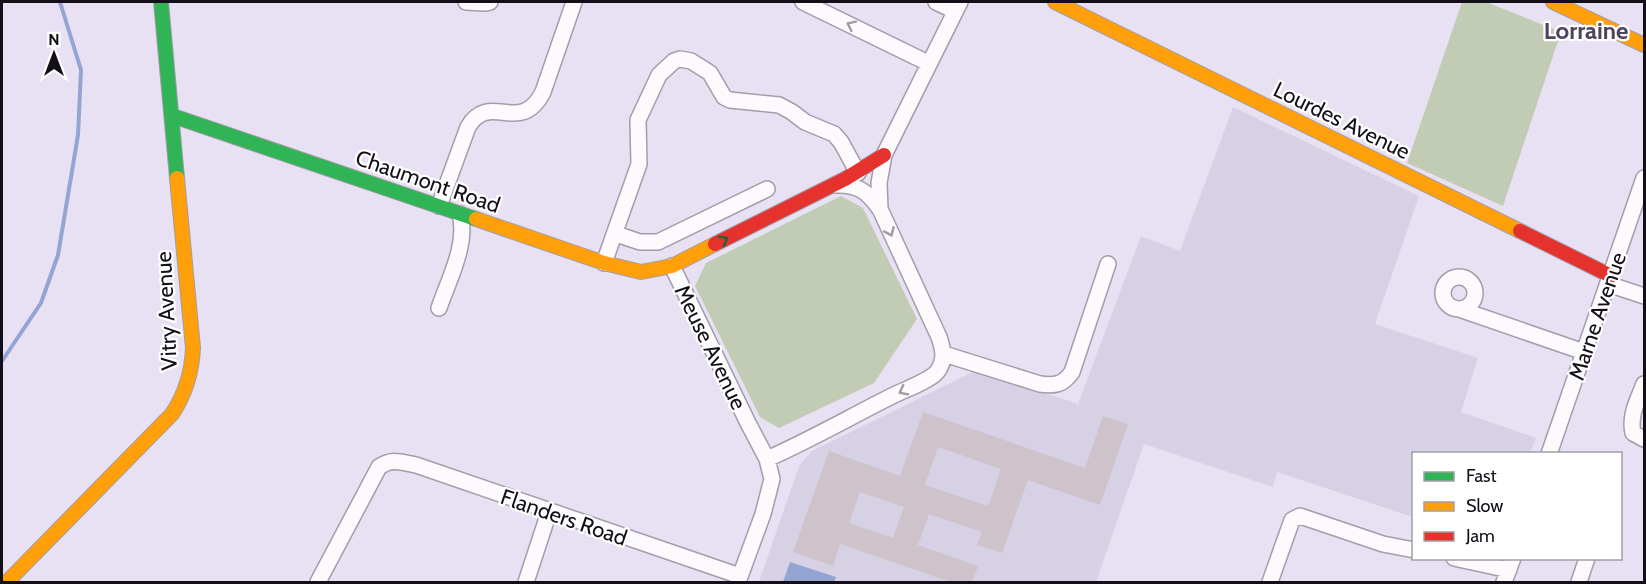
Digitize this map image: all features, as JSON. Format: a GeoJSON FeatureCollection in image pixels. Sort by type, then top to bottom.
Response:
{"type":"FeatureCollection","features":[{"type":"Feature","properties":{"kind":"street","name":"Vitry Avenue"},"geometry":{"type":"LineString","coordinates":[[7,582],[172,414],[189,385],[193,348],[161,2]]}},
{"type":"Feature","properties":{"kind":"street"},"geometry":{"type":"LineString","coordinates":[[466,2],[490,2]]}},
{"type":"Feature","properties":{"kind":"street"},"geometry":{"type":"LineString","coordinates":[[439,206],[472,120],[482,112],[524,113],[538,103],[574,2]]}},
{"type":"Feature","properties":{"kind":"street"},"geometry":{"type":"LineString","coordinates":[[805,2],[928,63]]}},
{"type":"Feature","properties":{"kind":"street"},"geometry":{"type":"LineString","coordinates":[[880,209],[879,183],[884,155],[958,6],[936,2]]}},
{"type":"Feature","properties":{"kind":"street","name":"Lourdes Avenue"},"geometry":{"type":"LineString","coordinates":[[1055,2],[1609,280]]}},
{"type":"Feature","properties":{"kind":"street"},"geometry":{"type":"LineString","coordinates":[[1553,2],[1644,45]]}},
{"type":"Feature","properties":{"kind":"street"},"geometry":{"type":"LineString","coordinates":[[604,263],[639,164],[638,120],[659,75],[667,66],[680,59],[692,61],[704,67],[724,97],[730,100],[779,105],[805,122],[834,134],[858,172]]}},
{"type":"Feature","properties":{"kind":"street","name":"Chaumont Road"},"geometry":{"type":"LineString","coordinates":[[173,116],[604,263],[641,272],[672,266]]}},
{"type":"Feature","properties":{"kind":"street","name":"Meuse Avenue"},"geometry":{"type":"LineString","coordinates":[[739,579],[763,514],[772,479],[767,459],[672,266],[858,172],[884,155]]}},
{"type":"Feature","properties":{"kind":"street","name":"Marne Avenue"},"geometry":{"type":"LineString","coordinates":[[1549,452],[1644,177]]}},
{"type":"Feature","properties":{"kind":"street"},"geometry":{"type":"LineString","coordinates":[[767,459],[824,434],[934,375],[943,362],[944,354],[939,337],[880,209],[864,190],[854,185],[832,185]]}},
{"type":"Feature","properties":{"kind":"street"},"geometry":{"type":"LineString","coordinates":[[616,234],[640,242],[658,242],[767,189]]}},
{"type":"Feature","properties":{"kind":"street"},"geometry":{"type":"LineString","coordinates":[[439,308],[461,241],[460,214]]}},
{"type":"Feature","properties":{"kind":"street"},"geometry":{"type":"LineString","coordinates":[[944,354],[1040,384],[1052,386],[1059,384],[1072,372],[1108,264]]}},
{"type":"Feature","properties":{"kind":"street"},"geometry":{"type":"LineString","coordinates":[[1609,280],[1644,296]]}},
{"type":"Feature","properties":{"kind":"street"},"geometry":{"type":"LineString","coordinates":[[1459,309],[1584,352]]}},
{"type":"Feature","properties":{"kind":"street"},"geometry":{"type":"LineString","coordinates":[[1644,384],[1631,421],[1633,434],[1644,439]]}},
{"type":"Feature","properties":{"kind":"street","name":"Flanders Road"},"geometry":{"type":"LineString","coordinates":[[318,582],[379,467],[387,461],[416,465],[739,579]]}},
{"type":"Feature","properties":{"kind":"street"},"geometry":{"type":"LineString","coordinates":[[526,582],[549,512]]}},
{"type":"Feature","properties":{"kind":"street"},"geometry":{"type":"LineString","coordinates":[[1270,582],[1292,520],[1300,516],[1383,544],[1412,550]]}},
{"type":"Feature","properties":{"kind":"street"},"geometry":{"type":"LineString","coordinates":[[1463,560],[1509,570]]}},
{"type":"Feature","properties":{"kind":"street"},"geometry":{"type":"LineString","coordinates":[[1579,582],[1586,560]]}},
{"type":"Feature","properties":{"kind":"shaded area"},"geometry":{"type":"Polygon","coordinates":[[[1233,107],[1419,196],[1375,324],[1478,358],[1461,412],[1536,438],[1530,452],[1412,452],[1412,517],[1277,472],[1273,487],[1144,444],[1096,582],[759,582],[799,466],[812,451],[977,370],[1078,404],[1141,236],[1180,251],[1233,107]]]}},
{"type":"Feature","properties":{"kind":"green space"},"geometry":{"type":"Polygon","coordinates":[[[1462,2],[1486,2],[1561,32],[1503,206],[1407,163],[1462,2]]]}},
{"type":"Feature","properties":{"kind":"green space"},"geometry":{"type":"Polygon","coordinates":[[[841,196],[863,208],[917,319],[874,383],[779,428],[760,417],[695,286],[706,263],[841,196]]]}},
{"type":"Feature","properties":{"kind":"water"},"geometry":{"type":"Polygon","coordinates":[[[790,562],[836,577],[834,582],[783,582],[790,562]]]}},
{"type":"Feature","properties":{"kind":"building"},"geometry":{"type":"Polygon","coordinates":[[[923,412],[1085,468],[1103,416],[1128,424],[1100,505],[1028,480],[1002,553],[977,545],[982,532],[929,514],[918,545],[978,566],[972,582],[951,582],[840,544],[833,566],[793,552],[829,451],[900,476],[923,412]],[[938,447],[925,485],[988,506],[1001,469],[938,447]],[[860,492],[849,523],[893,538],[904,507],[860,492]]]}},
{"type":"Feature","properties":{"kind":"waterway"},"geometry":{"type":"LineString","coordinates":[[2,361],[41,303],[58,255],[78,135],[81,70],[60,2]]}},
{"type":"Feature","properties":{"kind":"traffic: fast"},"geometry":{"type":"LineString","coordinates":[[161,2],[177,178]]}},
{"type":"Feature","properties":{"kind":"traffic: fast"},"geometry":{"type":"LineString","coordinates":[[173,116],[476,219]]}},
{"type":"Feature","properties":{"kind":"traffic: slow"},"geometry":{"type":"LineString","coordinates":[[1055,2],[1520,231]]}},
{"type":"Feature","properties":{"kind":"traffic: slow"},"geometry":{"type":"LineString","coordinates":[[1553,2],[1644,45]]}},
{"type":"Feature","properties":{"kind":"traffic: slow"},"geometry":{"type":"LineString","coordinates":[[7,582],[172,414],[185,390],[190,374],[193,348],[177,178]]}},
{"type":"Feature","properties":{"kind":"traffic: slow"},"geometry":{"type":"LineString","coordinates":[[476,219],[604,263],[641,272],[672,266],[715,244]]}},
{"type":"Feature","properties":{"kind":"traffic: jam"},"geometry":{"type":"LineString","coordinates":[[715,244],[845,179],[884,155]]}},
{"type":"Feature","properties":{"kind":"traffic: jam"},"geometry":{"type":"LineString","coordinates":[[1520,231],[1611,276]]}},
{"type":"Feature","properties":{"kind":"district","name":"Lorraine"},"geometry":{"type":"Point","coordinates":[1586,31]}}]}
